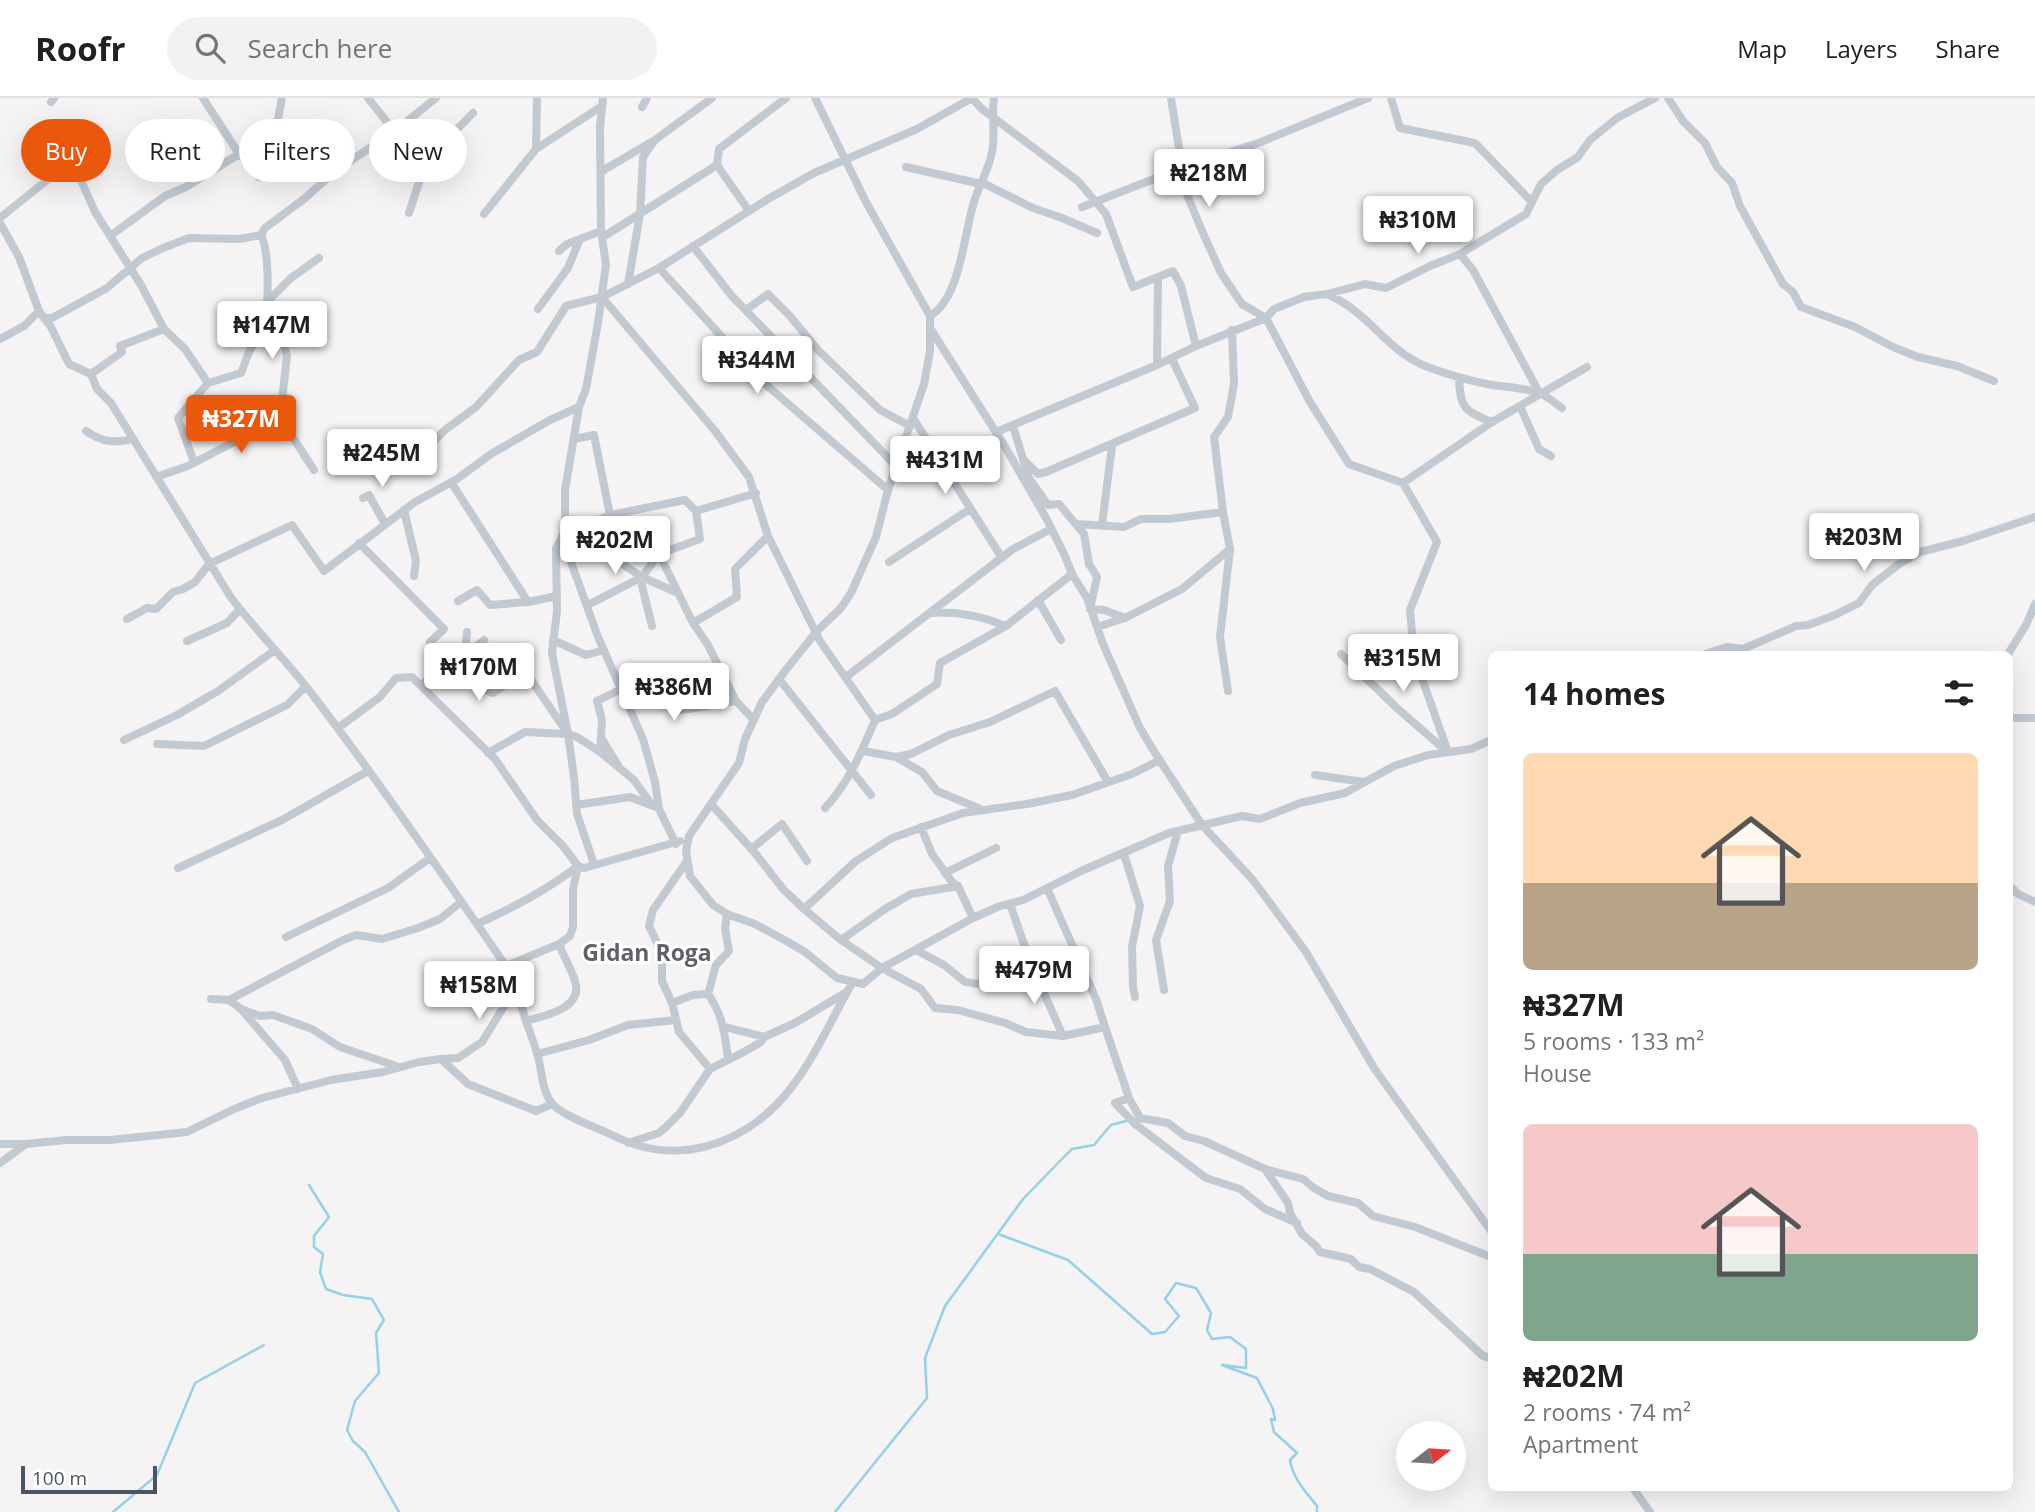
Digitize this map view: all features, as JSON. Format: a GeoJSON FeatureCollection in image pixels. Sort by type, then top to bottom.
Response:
{"type":"FeatureCollection","features":[{"type":"Feature","properties":{"kind":"street"},"geometry":{"type":"LineString","coordinates":[[110,236],[165,196],[186,187],[239,154],[203,98]]}},
{"type":"Feature","properties":{"kind":"street"},"geometry":{"type":"LineString","coordinates":[[278,119],[282,98]]}},
{"type":"Feature","properties":{"kind":"street"},"geometry":{"type":"LineString","coordinates":[[368,98],[385,119]]}},
{"type":"Feature","properties":{"kind":"street"},"geometry":{"type":"LineString","coordinates":[[409,119],[436,98]]}},
{"type":"Feature","properties":{"kind":"street"},"geometry":{"type":"LineString","coordinates":[[537,98],[537,149]]}},
{"type":"Feature","properties":{"kind":"street"},"geometry":{"type":"LineString","coordinates":[[642,107],[647,98]]}},
{"type":"Feature","properties":{"kind":"street"},"geometry":{"type":"LineString","coordinates":[[601,171],[654,139],[712,98]]}},
{"type":"Feature","properties":{"kind":"street"},"geometry":{"type":"LineString","coordinates":[[749,211],[717,165],[719,149],[786,98]]}},
{"type":"Feature","properties":{"kind":"street"},"geometry":{"type":"LineString","coordinates":[[815,98],[866,202],[930,316],[930,351],[924,384],[888,490],[876,537],[850,593],[841,608],[817,632],[762,702],[739,763],[689,836],[686,851],[690,876],[713,905],[727,914],[772,932],[806,952],[850,987]]}},
{"type":"Feature","properties":{"kind":"street"},"geometry":{"type":"LineString","coordinates":[[423,452],[445,430],[477,407],[519,360],[537,352],[566,306],[602,297],[628,284],[659,268],[814,173],[917,129],[972,98],[1078,181],[1106,214],[1133,286],[1173,271],[1181,286],[1196,346]]}},
{"type":"Feature","properties":{"kind":"street"},"geometry":{"type":"LineString","coordinates":[[930,316],[938,309],[961,267],[970,216],[992,153],[994,98]]}},
{"type":"Feature","properties":{"kind":"street"},"geometry":{"type":"LineString","coordinates":[[1171,98],[1186,192],[1222,273],[1242,304],[1266,318],[1310,402],[1349,464],[1403,483],[1437,542],[1410,610],[1414,656],[1448,752]]}},
{"type":"Feature","properties":{"kind":"street"},"geometry":{"type":"LineString","coordinates":[[1082,207],[1182,168],[1261,142],[1346,102],[1368,98]]}},
{"type":"Feature","properties":{"kind":"street"},"geometry":{"type":"LineString","coordinates":[[1391,98],[1401,128],[1475,143],[1532,202]]}},
{"type":"Feature","properties":{"kind":"street"},"geometry":{"type":"LineString","coordinates":[[996,432],[1266,318],[1274,309],[1304,297],[1365,284],[1386,288],[1460,254],[1526,214],[1541,184],[1578,157],[1590,141],[1617,118],[1656,98]]}},
{"type":"Feature","properties":{"kind":"street"},"geometry":{"type":"LineString","coordinates":[[1668,98],[1683,121],[1704,143],[1717,167],[1732,183],[1740,206],[1783,284],[1793,292],[1801,307],[1855,327],[1905,352],[1957,366],[1994,381]]}},
{"type":"Feature","properties":{"kind":"street"},"geometry":{"type":"LineString","coordinates":[[484,214],[537,149],[602,102]]}},
{"type":"Feature","properties":{"kind":"street"},"geometry":{"type":"LineString","coordinates":[[602,102],[602,234],[606,264],[586,389],[579,407],[565,490],[564,536],[567,551],[604,650],[643,739],[655,782],[659,809],[676,844]]}},
{"type":"Feature","properties":{"kind":"street"},"geometry":{"type":"LineString","coordinates":[[409,213],[426,161],[473,113]]}},
{"type":"Feature","properties":{"kind":"street"},"geometry":{"type":"LineString","coordinates":[[628,284],[640,214],[643,157],[654,139]]}},
{"type":"Feature","properties":{"kind":"street"},"geometry":{"type":"LineString","coordinates":[[42,314],[52,318],[107,288],[142,258],[189,238],[239,239],[261,235],[265,228],[333,173],[369,148]]}},
{"type":"Feature","properties":{"kind":"street"},"geometry":{"type":"LineString","coordinates":[[208,383],[185,349],[164,329],[130,268],[94,212],[72,160],[0,220],[19,257],[42,314],[69,364],[91,374],[97,389],[111,403],[209,564],[251,625],[306,686],[338,728],[506,966],[516,986],[544,1085],[552,1104],[562,1112],[628,1143],[661,1152],[695,1149],[728,1140],[756,1123],[792,1088],[813,1057],[850,987]]}},
{"type":"Feature","properties":{"kind":"street"},"geometry":{"type":"LineString","coordinates":[[559,251],[567,244],[602,234],[640,214],[717,165]]}},
{"type":"Feature","properties":{"kind":"street"},"geometry":{"type":"LineString","coordinates":[[906,167],[981,183],[1033,208],[1097,233]]}},
{"type":"Feature","properties":{"kind":"street"},"geometry":{"type":"LineString","coordinates":[[194,462],[178,418],[208,383],[241,373],[248,353],[262,329],[266,303],[266,271],[264,240],[261,235]]}},
{"type":"Feature","properties":{"kind":"street"},"geometry":{"type":"LineString","coordinates":[[538,309],[568,268],[580,239]]}},
{"type":"Feature","properties":{"kind":"street"},"geometry":{"type":"LineString","coordinates":[[693,246],[746,310],[896,466]]}},
{"type":"Feature","properties":{"kind":"street"},"geometry":{"type":"LineString","coordinates":[[1460,254],[1473,271],[1540,394]]}},
{"type":"Feature","properties":{"kind":"street"},"geometry":{"type":"LineString","coordinates":[[266,303],[291,278],[319,258]]}},
{"type":"Feature","properties":{"kind":"street"},"geometry":{"type":"LineString","coordinates":[[659,268],[764,383],[888,490]]}},
{"type":"Feature","properties":{"kind":"street"},"geometry":{"type":"LineString","coordinates":[[1157,365],[1158,278]]}},
{"type":"Feature","properties":{"kind":"street"},"geometry":{"type":"LineString","coordinates":[[746,310],[768,293],[817,349],[880,410],[912,422],[1002,558]]}},
{"type":"Feature","properties":{"kind":"street"},"geometry":{"type":"LineString","coordinates":[[1327,294],[1344,302],[1407,357],[1425,366],[1459,377],[1540,394],[1562,408]]}},
{"type":"Feature","properties":{"kind":"street"},"geometry":{"type":"LineString","coordinates":[[602,297],[715,431],[749,477],[768,536],[820,642],[875,720]]}},
{"type":"Feature","properties":{"kind":"street"},"geometry":{"type":"LineString","coordinates":[[266,303],[281,332],[287,356],[280,418],[314,470]]}},
{"type":"Feature","properties":{"kind":"street"},"geometry":{"type":"LineString","coordinates":[[0,339],[42,314]]}},
{"type":"Feature","properties":{"kind":"street"},"geometry":{"type":"LineString","coordinates":[[929,327],[996,432],[1051,528],[1090,609],[1140,728],[1202,825],[1253,880],[1306,952],[1374,1068],[1488,1227]]}},
{"type":"Feature","properties":{"kind":"street"},"geometry":{"type":"LineString","coordinates":[[91,374],[122,352],[120,346],[164,329]]}},
{"type":"Feature","properties":{"kind":"street"},"geometry":{"type":"LineString","coordinates":[[1228,691],[1220,637],[1230,549],[1214,437],[1228,417],[1234,384],[1233,330]]}},
{"type":"Feature","properties":{"kind":"street"},"geometry":{"type":"LineString","coordinates":[[1023,459],[1038,474],[1046,472],[1112,446],[1195,408],[1172,359]]}},
{"type":"Feature","properties":{"kind":"street"},"geometry":{"type":"LineString","coordinates":[[1403,483],[1492,422],[1587,367]]}},
{"type":"Feature","properties":{"kind":"street"},"geometry":{"type":"LineString","coordinates":[[1459,377],[1460,400],[1472,414],[1492,422]]}},
{"type":"Feature","properties":{"kind":"street"},"geometry":{"type":"LineString","coordinates":[[1520,406],[1539,449],[1551,456]]}},
{"type":"Feature","properties":{"kind":"street"},"geometry":{"type":"LineString","coordinates":[[127,619],[147,608],[156,609],[173,592],[195,582],[209,564],[292,525],[324,571],[404,510],[491,454],[550,420],[579,407]]}},
{"type":"Feature","properties":{"kind":"street"},"geometry":{"type":"LineString","coordinates":[[156,477],[194,462],[280,418]]}},
{"type":"Feature","properties":{"kind":"street"},"geometry":{"type":"LineString","coordinates":[[1013,426],[1029,478],[1048,505],[1059,504],[1084,534],[1089,564],[1097,577],[1090,609]]}},
{"type":"Feature","properties":{"kind":"street"},"geometry":{"type":"LineString","coordinates":[[86,431],[115,443],[133,439]]}},
{"type":"Feature","properties":{"kind":"street"},"geometry":{"type":"LineString","coordinates":[[574,439],[594,436],[610,515]]}},
{"type":"Feature","properties":{"kind":"street"},"geometry":{"type":"LineString","coordinates":[[1102,525],[1112,446]]}},
{"type":"Feature","properties":{"kind":"street"},"geometry":{"type":"LineString","coordinates":[[451,482],[528,602]]}},
{"type":"Feature","properties":{"kind":"street"},"geometry":{"type":"LineString","coordinates":[[696,511],[756,493]]}},
{"type":"Feature","properties":{"kind":"street"},"geometry":{"type":"LineString","coordinates":[[363,498],[369,495],[385,524]]}},
{"type":"Feature","properties":{"kind":"street"},"geometry":{"type":"LineString","coordinates":[[588,605],[641,577],[659,554],[700,539],[696,511],[685,500],[610,515],[564,536],[556,548],[557,596],[552,653],[575,777],[576,805],[594,864]]}},
{"type":"Feature","properties":{"kind":"street"},"geometry":{"type":"LineString","coordinates":[[889,562],[970,509]]}},
{"type":"Feature","properties":{"kind":"street"},"geometry":{"type":"LineString","coordinates":[[404,510],[416,561],[414,576]]}},
{"type":"Feature","properties":{"kind":"street"},"geometry":{"type":"LineString","coordinates":[[1077,524],[1124,527],[1141,519],[1169,519],[1223,512]]}},
{"type":"Feature","properties":{"kind":"street"},"geometry":{"type":"LineString","coordinates":[[1714,651],[1727,647],[1743,649],[1796,626],[1808,625],[1835,615],[1859,603],[1872,585],[1920,552],[2035,517]]}},
{"type":"Feature","properties":{"kind":"street"},"geometry":{"type":"LineString","coordinates":[[846,677],[1013,549],[1051,528]]}},
{"type":"Feature","properties":{"kind":"street"},"geometry":{"type":"LineString","coordinates":[[564,536],[590,551],[601,550],[641,577],[678,594]]}},
{"type":"Feature","properties":{"kind":"street"},"geometry":{"type":"LineString","coordinates":[[693,623],[737,597],[735,569],[768,536]]}},
{"type":"Feature","properties":{"kind":"street"},"geometry":{"type":"LineString","coordinates":[[359,542],[443,629],[430,642],[468,683],[493,693],[525,671],[568,734]]}},
{"type":"Feature","properties":{"kind":"street"},"geometry":{"type":"LineString","coordinates":[[1097,627],[1125,618],[1182,589],[1230,549]]}},
{"type":"Feature","properties":{"kind":"street"},"geometry":{"type":"LineString","coordinates":[[659,554],[736,701],[754,720]]}},
{"type":"Feature","properties":{"kind":"street"},"geometry":{"type":"LineString","coordinates":[[825,808],[846,784],[875,720],[892,714],[937,684],[940,663],[1006,626],[1072,574]]}},
{"type":"Feature","properties":{"kind":"street"},"geometry":{"type":"LineString","coordinates":[[641,577],[644,604],[652,626]]}},
{"type":"Feature","properties":{"kind":"street"},"geometry":{"type":"LineString","coordinates":[[458,601],[477,590],[490,605],[557,596]]}},
{"type":"Feature","properties":{"kind":"street"},"geometry":{"type":"LineString","coordinates":[[1038,600],[1061,640]]}},
{"type":"Feature","properties":{"kind":"street"},"geometry":{"type":"LineString","coordinates":[[2010,651],[2035,604]]}},
{"type":"Feature","properties":{"kind":"street"},"geometry":{"type":"LineString","coordinates":[[187,641],[227,623],[240,609]]}},
{"type":"Feature","properties":{"kind":"street"},"geometry":{"type":"LineString","coordinates":[[1090,609],[1104,610],[1125,618]]}},
{"type":"Feature","properties":{"kind":"street"},"geometry":{"type":"LineString","coordinates":[[928,613],[954,611],[1006,626]]}},
{"type":"Feature","properties":{"kind":"street"},"geometry":{"type":"LineString","coordinates":[[467,632],[466,644],[471,650]]}},
{"type":"Feature","properties":{"kind":"street"},"geometry":{"type":"LineString","coordinates":[[422,684],[484,640]]}},
{"type":"Feature","properties":{"kind":"street"},"geometry":{"type":"LineString","coordinates":[[552,640],[586,654],[604,650]]}},
{"type":"Feature","properties":{"kind":"street"},"geometry":{"type":"LineString","coordinates":[[124,740],[177,715],[218,691],[275,650]]}},
{"type":"Feature","properties":{"kind":"street"},"geometry":{"type":"LineString","coordinates":[[1341,654],[1448,752]]}},
{"type":"Feature","properties":{"kind":"street"},"geometry":{"type":"LineString","coordinates":[[600,752],[601,720],[597,701],[622,688],[662,676],[681,710],[736,701]]}},
{"type":"Feature","properties":{"kind":"street"},"geometry":{"type":"LineString","coordinates":[[338,728],[380,697],[396,678],[412,677],[422,684],[488,753],[509,778],[537,820],[563,846],[578,866],[584,868],[676,844],[689,836]]}},
{"type":"Feature","properties":{"kind":"street"},"geometry":{"type":"LineString","coordinates":[[779,679],[871,794]]}},
{"type":"Feature","properties":{"kind":"street"},"geometry":{"type":"LineString","coordinates":[[158,744],[204,746],[287,705],[306,686]]}},
{"type":"Feature","properties":{"kind":"street"},"geometry":{"type":"LineString","coordinates":[[896,757],[911,754],[949,736],[990,722],[1055,691],[1108,782]]}},
{"type":"Feature","properties":{"kind":"street"},"geometry":{"type":"LineString","coordinates":[[2013,718],[2035,719]]}},
{"type":"Feature","properties":{"kind":"street"},"geometry":{"type":"LineString","coordinates":[[488,753],[525,732],[578,737],[620,767],[659,809]]}},
{"type":"Feature","properties":{"kind":"street"},"geometry":{"type":"LineString","coordinates":[[602,739],[620,767]]}},
{"type":"Feature","properties":{"kind":"street"},"geometry":{"type":"LineString","coordinates":[[628,1143],[659,1133],[666,1127],[680,1113],[710,1069],[761,1042],[764,1037],[795,1023],[850,987],[863,984],[882,968],[972,918],[1178,831],[1242,816],[1260,819],[1300,803],[1345,793],[1394,766],[1471,749],[1488,741]]}},
{"type":"Feature","properties":{"kind":"street"},"geometry":{"type":"LineString","coordinates":[[863,751],[896,757],[922,772],[937,791],[986,811]]}},
{"type":"Feature","properties":{"kind":"street"},"geometry":{"type":"LineString","coordinates":[[804,909],[856,861],[892,838],[962,813],[1072,795],[1132,774],[1160,760]]}},
{"type":"Feature","properties":{"kind":"street"},"geometry":{"type":"LineString","coordinates":[[178,868],[282,820],[368,771]]}},
{"type":"Feature","properties":{"kind":"street"},"geometry":{"type":"LineString","coordinates":[[1315,775],[1364,782]]}},
{"type":"Feature","properties":{"kind":"street"},"geometry":{"type":"LineString","coordinates":[[576,805],[629,797],[659,809]]}},
{"type":"Feature","properties":{"kind":"street"},"geometry":{"type":"LineString","coordinates":[[711,804],[783,889],[804,909],[841,940],[882,968],[921,989],[935,1008],[958,1010],[1026,1032],[1063,1036],[1104,1027]]}},
{"type":"Feature","properties":{"kind":"street"},"geometry":{"type":"LineString","coordinates":[[751,849],[782,824],[807,861]]}},
{"type":"Feature","properties":{"kind":"street"},"geometry":{"type":"LineString","coordinates":[[921,827],[932,854],[958,886],[972,918]]}},
{"type":"Feature","properties":{"kind":"street"},"geometry":{"type":"LineString","coordinates":[[1164,990],[1156,940],[1170,901],[1168,866],[1178,831]]}},
{"type":"Feature","properties":{"kind":"street"},"geometry":{"type":"LineString","coordinates":[[945,873],[996,848]]}},
{"type":"Feature","properties":{"kind":"street"},"geometry":{"type":"LineString","coordinates":[[1125,854],[1140,905],[1132,947],[1135,997]]}},
{"type":"Feature","properties":{"kind":"street"},"geometry":{"type":"LineString","coordinates":[[286,937],[388,888],[430,858]]}},
{"type":"Feature","properties":{"kind":"street"},"geometry":{"type":"LineString","coordinates":[[687,861],[653,910],[649,921],[662,953],[662,981],[672,1003],[681,1035],[710,1069]]}},
{"type":"Feature","properties":{"kind":"street"},"geometry":{"type":"LineString","coordinates":[[477,924],[523,902],[578,866]]}},
{"type":"Feature","properties":{"kind":"street"},"geometry":{"type":"LineString","coordinates":[[506,966],[559,944],[571,934],[573,890],[578,866]]}},
{"type":"Feature","properties":{"kind":"street"},"geometry":{"type":"LineString","coordinates":[[841,940],[911,894],[958,886]]}},
{"type":"Feature","properties":{"kind":"street"},"geometry":{"type":"LineString","coordinates":[[1047,888],[1096,999],[1129,1098],[1140,1118],[1168,1123],[1185,1136],[1204,1141],[1265,1169],[1303,1179],[1328,1196],[1358,1203],[1373,1216],[1415,1227],[1488,1256]]}},
{"type":"Feature","properties":{"kind":"street"},"geometry":{"type":"LineString","coordinates":[[2013,889],[2035,902]]}},
{"type":"Feature","properties":{"kind":"street"},"geometry":{"type":"LineString","coordinates":[[211,999],[229,1000],[356,935],[382,939],[418,928],[440,919],[461,902]]}},
{"type":"Feature","properties":{"kind":"street"},"geometry":{"type":"LineString","coordinates":[[1010,904],[1031,964],[1063,1036]]}},
{"type":"Feature","properties":{"kind":"street"},"geometry":{"type":"LineString","coordinates":[[708,994],[716,965],[729,951],[725,928],[727,914]]}},
{"type":"Feature","properties":{"kind":"street"},"geometry":{"type":"LineString","coordinates":[[526,1021],[562,1010],[574,997],[576,985],[559,944]]}},
{"type":"Feature","properties":{"kind":"street"},"geometry":{"type":"LineString","coordinates":[[916,950],[944,965],[965,982],[976,984],[986,985],[1007,980],[1031,964]]}},
{"type":"Feature","properties":{"kind":"street"},"geometry":{"type":"LineString","coordinates":[[0,1144],[110,1140],[187,1132],[247,1103],[298,1089],[331,1080],[402,1068],[419,1062],[458,1058],[482,1042],[516,986]]}},
{"type":"Feature","properties":{"kind":"street"},"geometry":{"type":"LineString","coordinates":[[672,1003],[693,995],[708,994]]}},
{"type":"Feature","properties":{"kind":"street"},"geometry":{"type":"LineString","coordinates":[[708,994],[717,1006],[725,1027],[728,1059]]}},
{"type":"Feature","properties":{"kind":"street"},"geometry":{"type":"LineString","coordinates":[[229,1000],[241,1009],[285,1060],[298,1089]]}},
{"type":"Feature","properties":{"kind":"street"},"geometry":{"type":"LineString","coordinates":[[241,1009],[260,1016],[274,1015],[312,1029],[340,1047],[402,1068]]}},
{"type":"Feature","properties":{"kind":"street"},"geometry":{"type":"LineString","coordinates":[[537,1054],[589,1041],[628,1025],[676,1020]]}},
{"type":"Feature","properties":{"kind":"street"},"geometry":{"type":"LineString","coordinates":[[725,1027],[764,1037]]}},
{"type":"Feature","properties":{"kind":"street"},"geometry":{"type":"LineString","coordinates":[[441,1059],[468,1083],[512,1103],[536,1111],[552,1104]]}},
{"type":"Feature","properties":{"kind":"street"},"geometry":{"type":"LineString","coordinates":[[1129,1098],[1115,1103],[1135,1124],[1172,1150],[1189,1166],[1206,1178],[1240,1189],[1265,1209],[1297,1223]]}},
{"type":"Feature","properties":{"kind":"street"},"geometry":{"type":"LineString","coordinates":[[0,1163],[26,1144]]}},
{"type":"Feature","properties":{"kind":"street"},"geometry":{"type":"LineString","coordinates":[[1265,1169],[1288,1203],[1290,1213],[1302,1234],[1320,1252],[1351,1259],[1359,1267],[1370,1269],[1414,1292],[1483,1356],[1488,1357]]}},
{"type":"Feature","properties":{"kind":"street"},"geometry":{"type":"LineString","coordinates":[[1635,1491],[1650,1512]]}},
{"type":"Feature","properties":{"kind":"waterway"},"geometry":{"type":"LineString","coordinates":[[835,1512],[927,1398],[925,1358],[945,1306],[1023,1199],[1072,1149],[1094,1145],[1111,1125],[1126,1121]]}},
{"type":"Feature","properties":{"kind":"waterway"},"geometry":{"type":"LineString","coordinates":[[309,1185],[329,1217],[314,1236],[314,1247],[323,1254],[320,1272],[326,1289],[343,1295],[372,1299],[384,1320],[376,1333],[379,1373],[355,1401],[347,1430],[353,1441],[365,1452],[399,1512]]}},
{"type":"Feature","properties":{"kind":"waterway"},"geometry":{"type":"LineString","coordinates":[[998,1234],[1068,1260],[1152,1334],[1165,1332],[1179,1316],[1165,1299],[1176,1283],[1196,1288],[1211,1313],[1207,1330],[1212,1339],[1230,1337],[1246,1349],[1246,1368],[1222,1365],[1257,1378],[1273,1409],[1275,1420],[1271,1419],[1274,1432],[1297,1453],[1290,1460],[1294,1473],[1317,1506],[1317,1512]]}},
{"type":"Feature","properties":{"kind":"waterway"},"geometry":{"type":"LineString","coordinates":[[113,1512],[157,1475],[195,1383],[264,1345]]}},
{"type":"Feature","properties":{"kind":"district","name":"Gidan Roga"},"geometry":{"type":"Point","coordinates":[647,952]}}]}
